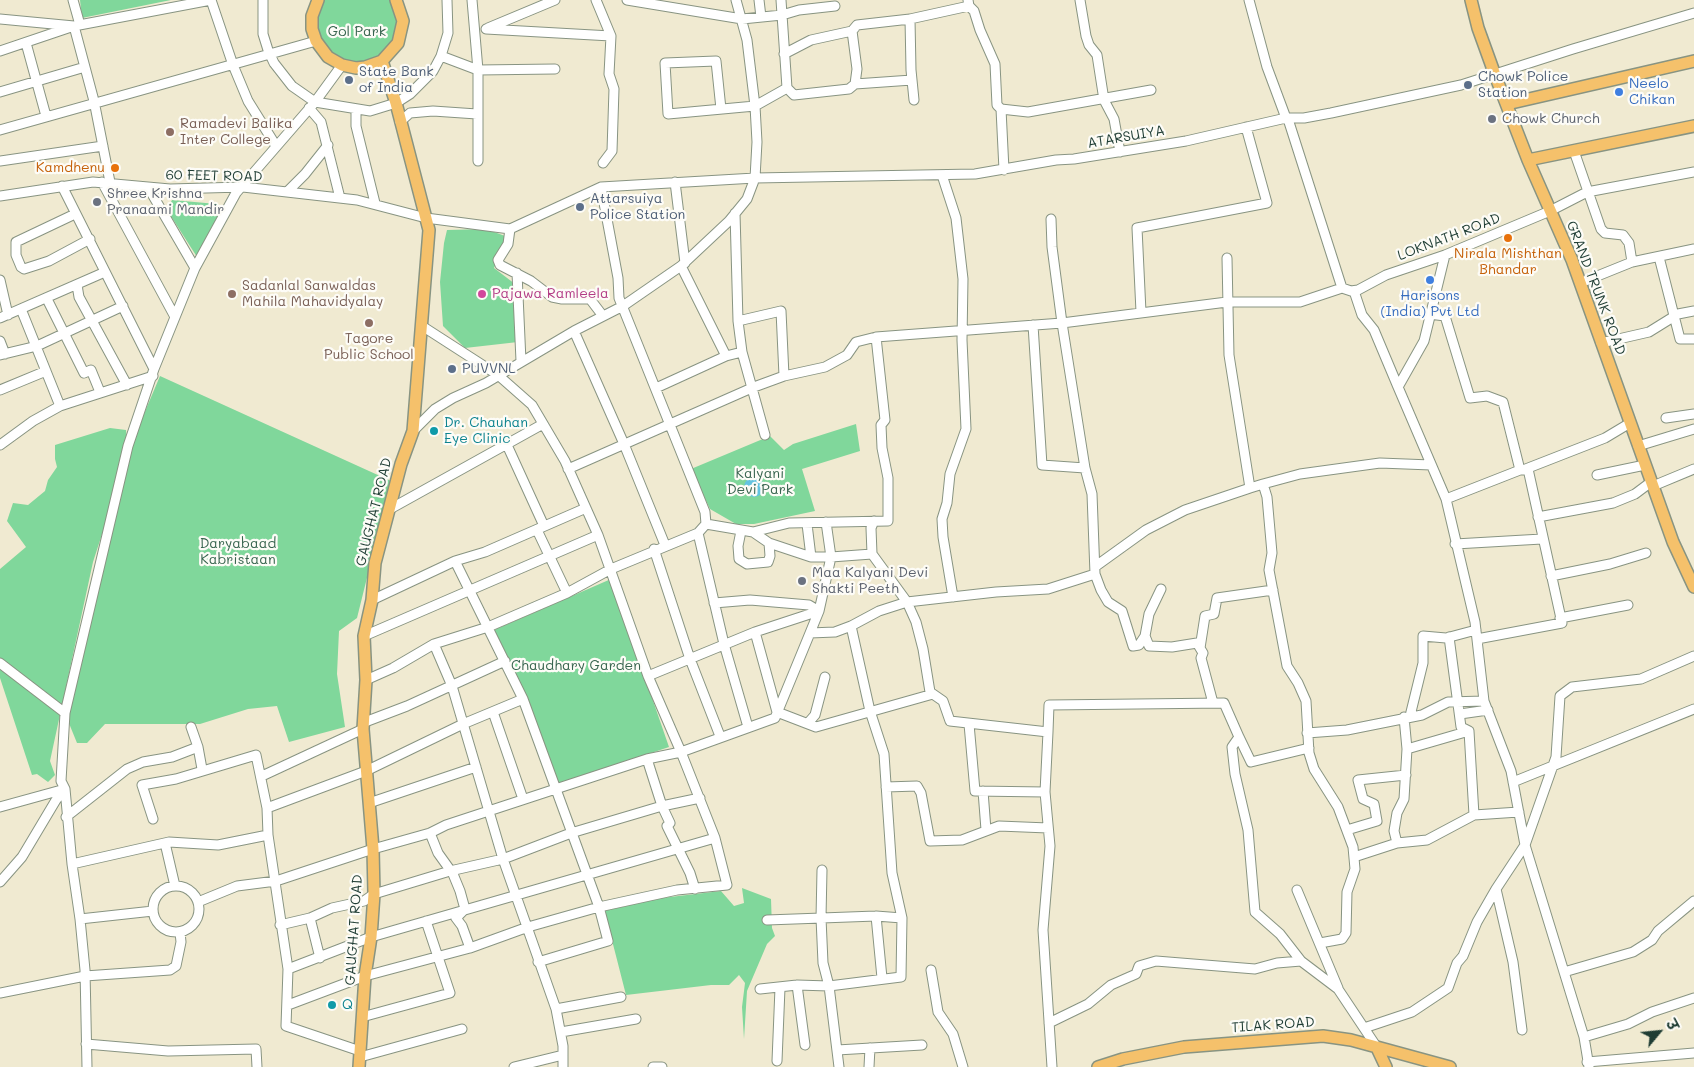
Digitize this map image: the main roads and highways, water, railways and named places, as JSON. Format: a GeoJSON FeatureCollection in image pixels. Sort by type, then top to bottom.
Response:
{"type":"FeatureCollection","features":[{"type":"Feature","properties":{"kind":"main road"},"geometry":{"type":"LineString","coordinates":[[318,0],[312,16],[312,29],[316,41],[328,57],[342,65],[365,67],[382,61],[394,48],[402,32],[399,1]]}},
{"type":"Feature","properties":{"kind":"main road","name":"GRAND TRUNK ROAD"},"geometry":{"type":"LineString","coordinates":[[1471,0],[1478,28],[1495,75],[1528,160],[1580,283],[1673,542],[1694,587]]}},
{"type":"Feature","properties":{"kind":"main road"},"geometry":{"type":"LineString","coordinates":[[1507,104],[1694,60]]}},
{"type":"Feature","properties":{"kind":"main road","name":"GAUGHAT ROAD"},"geometry":{"type":"LineString","coordinates":[[360,1058],[365,976],[371,937],[374,894],[373,849],[364,725],[366,680],[364,636],[372,600],[375,563],[401,464],[413,431],[429,230],[396,102],[382,61]]}},
{"type":"Feature","properties":{"kind":"main road"},"geometry":{"type":"LineString","coordinates":[[1528,160],[1694,126]]}},
{"type":"Feature","properties":{"kind":"main road","name":"TILAK ROAD"},"geometry":{"type":"LineString","coordinates":[[1098,1067],[1123,1063],[1184,1047],[1323,1036],[1351,1040],[1378,1050],[1450,1067]]}},
{"type":"Feature","properties":{"kind":"main road"},"geometry":{"type":"LineString","coordinates":[[1378,1050],[1386,1067]]}},
{"type":"Feature","properties":{"kind":"water"},"geometry":{"type":"Polygon","coordinates":[[[754,477],[761,480],[764,487],[761,494],[754,497],[747,494],[744,487],[747,480],[754,477]]]}},
{"type":"Feature","properties":{"kind":"place","name":"State Bank of India"},"geometry":{"type":"Point","coordinates":[349,80]}},
{"type":"Feature","properties":{"kind":"place","name":"Chowk Police Station"},"geometry":{"type":"Point","coordinates":[1468,85]}},
{"type":"Feature","properties":{"kind":"place","name":"Neelo Chikan"},"geometry":{"type":"Point","coordinates":[1619,92]}},
{"type":"Feature","properties":{"kind":"place","name":"Chowk Church"},"geometry":{"type":"Point","coordinates":[1492,119]}},
{"type":"Feature","properties":{"kind":"place","name":"Ramadevi Balika Inter College"},"geometry":{"type":"Point","coordinates":[170,132]}},
{"type":"Feature","properties":{"kind":"place","name":"Kamdhenu"},"geometry":{"type":"Point","coordinates":[115,168]}},
{"type":"Feature","properties":{"kind":"place","name":"Shree Krishna Pranaami Mandir"},"geometry":{"type":"Point","coordinates":[97,202]}},
{"type":"Feature","properties":{"kind":"place","name":"Attarsuiya Police Station"},"geometry":{"type":"Point","coordinates":[580,207]}},
{"type":"Feature","properties":{"kind":"place","name":"Nirala Mishthan Bhandar"},"geometry":{"type":"Point","coordinates":[1508,238]}},
{"type":"Feature","properties":{"kind":"place","name":"Harisons (India) Pvt Ltd"},"geometry":{"type":"Point","coordinates":[1430,280]}},
{"type":"Feature","properties":{"kind":"place","name":"Sadanlal Sanwaldas Mahila Mahavidyalay"},"geometry":{"type":"Point","coordinates":[232,294]}},
{"type":"Feature","properties":{"kind":"place","name":"Pajawa Ramleela"},"geometry":{"type":"Point","coordinates":[482,294]}},
{"type":"Feature","properties":{"kind":"place","name":"Tagore Public School"},"geometry":{"type":"Point","coordinates":[369,323]}},
{"type":"Feature","properties":{"kind":"place","name":"PUVVNL"},"geometry":{"type":"Point","coordinates":[452,369]}},
{"type":"Feature","properties":{"kind":"place","name":"Dr. Chauhan Eye Clinic"},"geometry":{"type":"Point","coordinates":[434,431]}},
{"type":"Feature","properties":{"kind":"place","name":"Maa Kalyani Devi Shakti Peeth"},"geometry":{"type":"Point","coordinates":[802,581]}},
{"type":"Feature","properties":{"kind":"place","name":"Q"},"geometry":{"type":"Point","coordinates":[332,1005]}},
{"type":"Feature","properties":{"kind":"park label","name":"Gol Park"},"geometry":{"type":"Point","coordinates":[357,32]}},
{"type":"Feature","properties":{"kind":"park label","name":"Kalyani Devi Park"},"geometry":{"type":"Point","coordinates":[760,482]}},
{"type":"Feature","properties":{"kind":"park label","name":"Daryabaad Kabristaan"},"geometry":{"type":"Point","coordinates":[238,552]}},
{"type":"Feature","properties":{"kind":"park label","name":"Chaudhary Garden"},"geometry":{"type":"Point","coordinates":[576,666]}}]}
